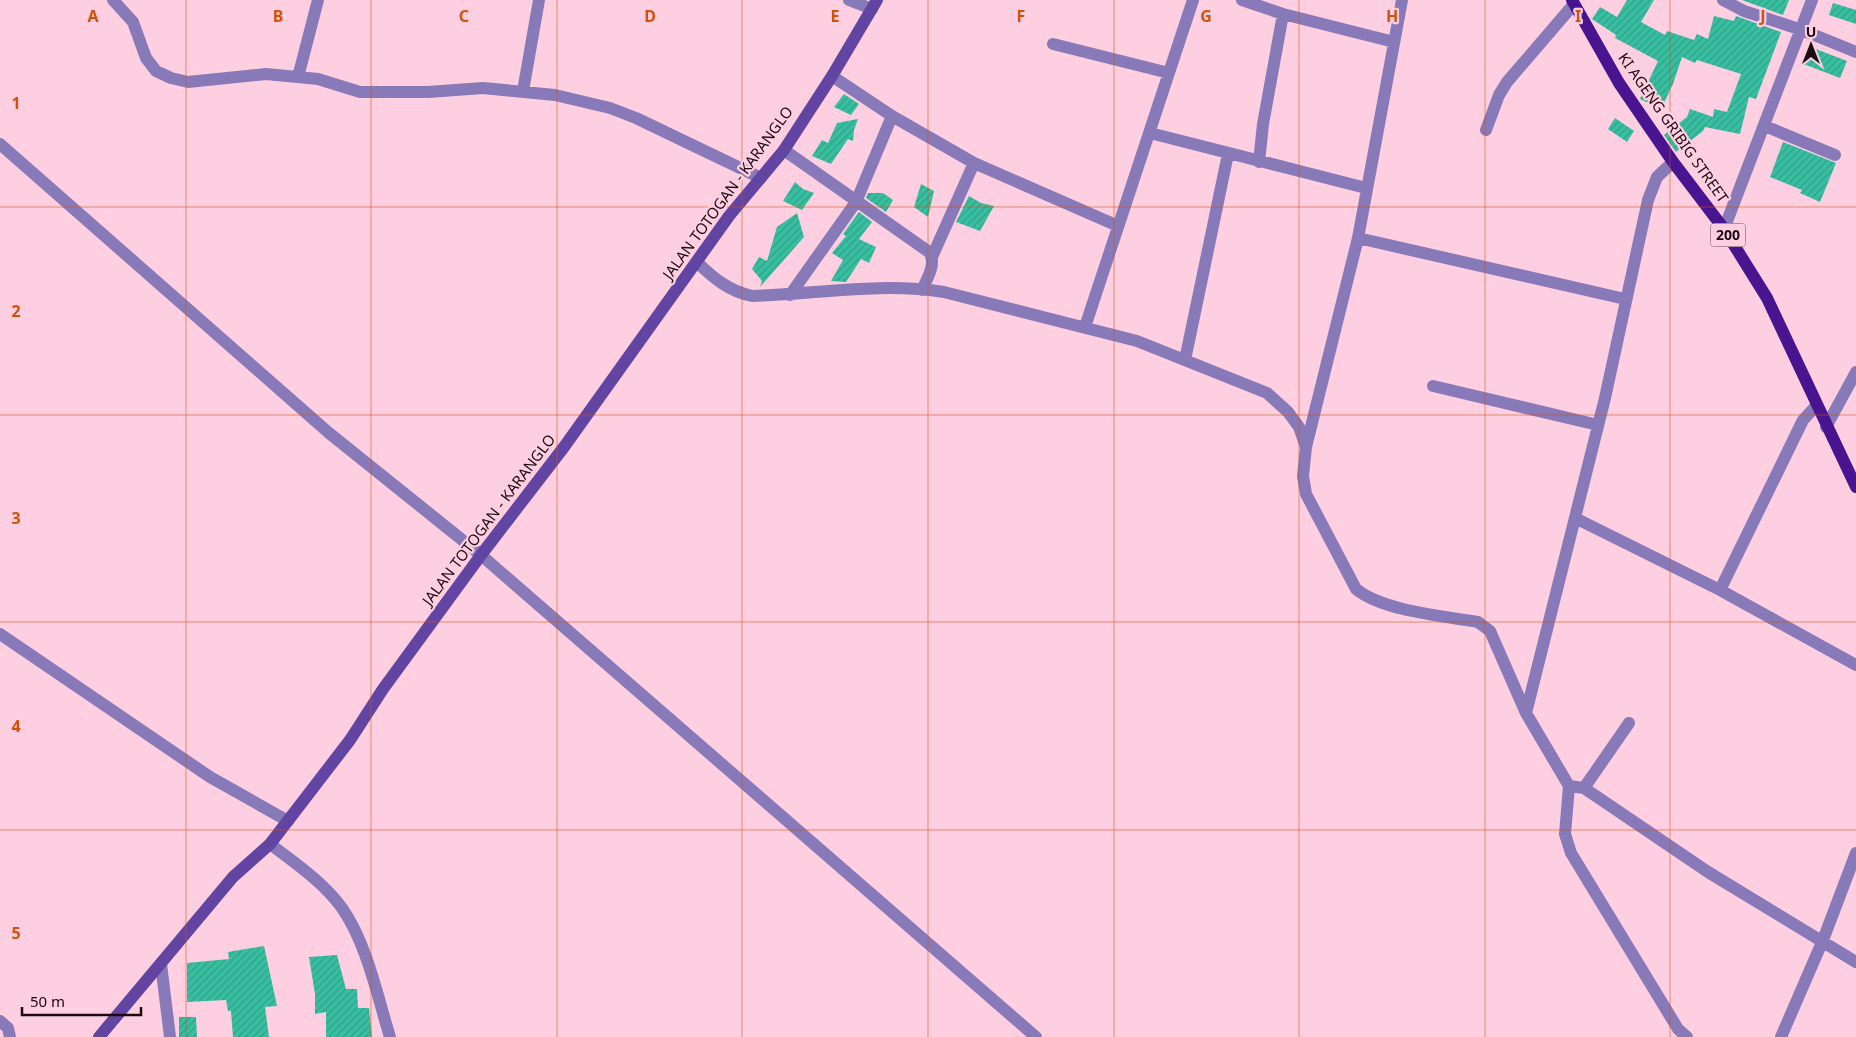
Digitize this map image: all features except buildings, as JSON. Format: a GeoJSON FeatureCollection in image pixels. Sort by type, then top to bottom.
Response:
{"type":"FeatureCollection","features":[{"type":"Feature","properties":{"kind":"main road","name":"KI AGENG GRIBIG STREET"},"geometry":{"type":"LineString","coordinates":[[1573,2],[1619,83],[1673,162],[1724,229],[1767,298],[1816,406],[1856,487]]}},
{"type":"Feature","properties":{"kind":"main road","name":"JALAN TOTOGAN - KARANGLO"},"geometry":{"type":"LineString","coordinates":[[99,1037],[233,877],[273,840],[350,740],[383,689],[481,555],[564,447],[729,216],[784,150],[832,76],[874,4]]}},
{"type":"Feature","properties":{"kind":"street"},"geometry":{"type":"LineString","coordinates":[[113,0],[133,22],[146,58],[156,71],[170,78],[188,82],[266,74],[334,83],[360,92],[428,92],[468,88],[555,95],[610,108],[704,149],[761,178]]}},
{"type":"Feature","properties":{"kind":"street"},"geometry":{"type":"LineString","coordinates":[[298,77],[318,0]]}},
{"type":"Feature","properties":{"kind":"street"},"geometry":{"type":"LineString","coordinates":[[523,91],[539,0]]}},
{"type":"Feature","properties":{"kind":"street"},"geometry":{"type":"LineString","coordinates":[[849,0],[874,4]]}},
{"type":"Feature","properties":{"kind":"street"},"geometry":{"type":"LineString","coordinates":[[1085,327],[1193,0]]}},
{"type":"Feature","properties":{"kind":"street"},"geometry":{"type":"LineString","coordinates":[[1242,0],[1283,14],[1394,42]]}},
{"type":"Feature","properties":{"kind":"street"},"geometry":{"type":"LineString","coordinates":[[1402,0],[1358,238],[1306,447],[1303,476],[1306,494],[1356,589],[1367,598],[1383,604],[1478,622],[1490,631],[1526,713],[1569,786],[1565,834],[1571,853],[1678,1029],[1687,1037]]}},
{"type":"Feature","properties":{"kind":"street"},"geometry":{"type":"LineString","coordinates":[[1723,0],[1744,11],[1802,30],[1856,52]]}},
{"type":"Feature","properties":{"kind":"street"},"geometry":{"type":"LineString","coordinates":[[1724,229],[1812,0]]}},
{"type":"Feature","properties":{"kind":"street"},"geometry":{"type":"LineString","coordinates":[[1486,130],[1499,95],[1507,82],[1573,2]]}},
{"type":"Feature","properties":{"kind":"street"},"geometry":{"type":"LineString","coordinates":[[1259,162],[1262,124],[1283,14]]}},
{"type":"Feature","properties":{"kind":"street"},"geometry":{"type":"LineString","coordinates":[[1053,44],[1169,73]]}},
{"type":"Feature","properties":{"kind":"street"},"geometry":{"type":"LineString","coordinates":[[832,76],[892,116],[974,163],[1118,226]]}},
{"type":"Feature","properties":{"kind":"street"},"geometry":{"type":"LineString","coordinates":[[790,295],[856,202],[892,116]]}},
{"type":"Feature","properties":{"kind":"street"},"geometry":{"type":"LineString","coordinates":[[1765,126],[1835,156]]}},
{"type":"Feature","properties":{"kind":"street"},"geometry":{"type":"LineString","coordinates":[[1150,133],[1366,188]]}},
{"type":"Feature","properties":{"kind":"street"},"geometry":{"type":"LineString","coordinates":[[0,144],[329,433],[481,555],[1036,1037]]}},
{"type":"Feature","properties":{"kind":"street"},"geometry":{"type":"LineString","coordinates":[[784,150],[856,202],[922,246],[932,257]]}},
{"type":"Feature","properties":{"kind":"street"},"geometry":{"type":"LineString","coordinates":[[1185,360],[1228,154]]}},
{"type":"Feature","properties":{"kind":"street"},"geometry":{"type":"LineString","coordinates":[[1526,713],[1598,425],[1648,200],[1657,177],[1673,162]]}},
{"type":"Feature","properties":{"kind":"street"},"geometry":{"type":"LineString","coordinates":[[922,290],[932,264],[932,257],[974,163]]}},
{"type":"Feature","properties":{"kind":"street"},"geometry":{"type":"LineString","coordinates":[[1358,238],[1625,299]]}},
{"type":"Feature","properties":{"kind":"street"},"geometry":{"type":"LineString","coordinates":[[697,262],[721,283],[741,294],[752,296],[844,290],[922,290],[944,292],[1137,342],[1267,393],[1288,412],[1299,427],[1306,447]]}},
{"type":"Feature","properties":{"kind":"street"},"geometry":{"type":"LineString","coordinates":[[1826,427],[1856,372]]}},
{"type":"Feature","properties":{"kind":"street"},"geometry":{"type":"LineString","coordinates":[[1432,386],[1598,425]]}},
{"type":"Feature","properties":{"kind":"street"},"geometry":{"type":"LineString","coordinates":[[1720,590],[1803,420],[1816,406]]}},
{"type":"Feature","properties":{"kind":"street"},"geometry":{"type":"LineString","coordinates":[[1575,518],[1720,590],[1856,665]]}},
{"type":"Feature","properties":{"kind":"street"},"geometry":{"type":"LineString","coordinates":[[0,634],[210,777],[286,823]]}},
{"type":"Feature","properties":{"kind":"street"},"geometry":{"type":"LineString","coordinates":[[1584,788],[1629,724]]}},
{"type":"Feature","properties":{"kind":"street"},"geometry":{"type":"LineString","coordinates":[[1569,786],[1584,788],[1708,872],[1823,940],[1856,962]]}},
{"type":"Feature","properties":{"kind":"street"},"geometry":{"type":"LineString","coordinates":[[273,840],[314,878],[342,908],[353,927],[363,952],[390,1037]]}},
{"type":"Feature","properties":{"kind":"street"},"geometry":{"type":"LineString","coordinates":[[1780,1037],[1823,940],[1856,853]]}},
{"type":"Feature","properties":{"kind":"street"},"geometry":{"type":"LineString","coordinates":[[161,964],[170,1037]]}},
{"type":"Feature","properties":{"kind":"street"},"geometry":{"type":"LineString","coordinates":[[0,1021],[8,1028],[10,1037]]}}]}
